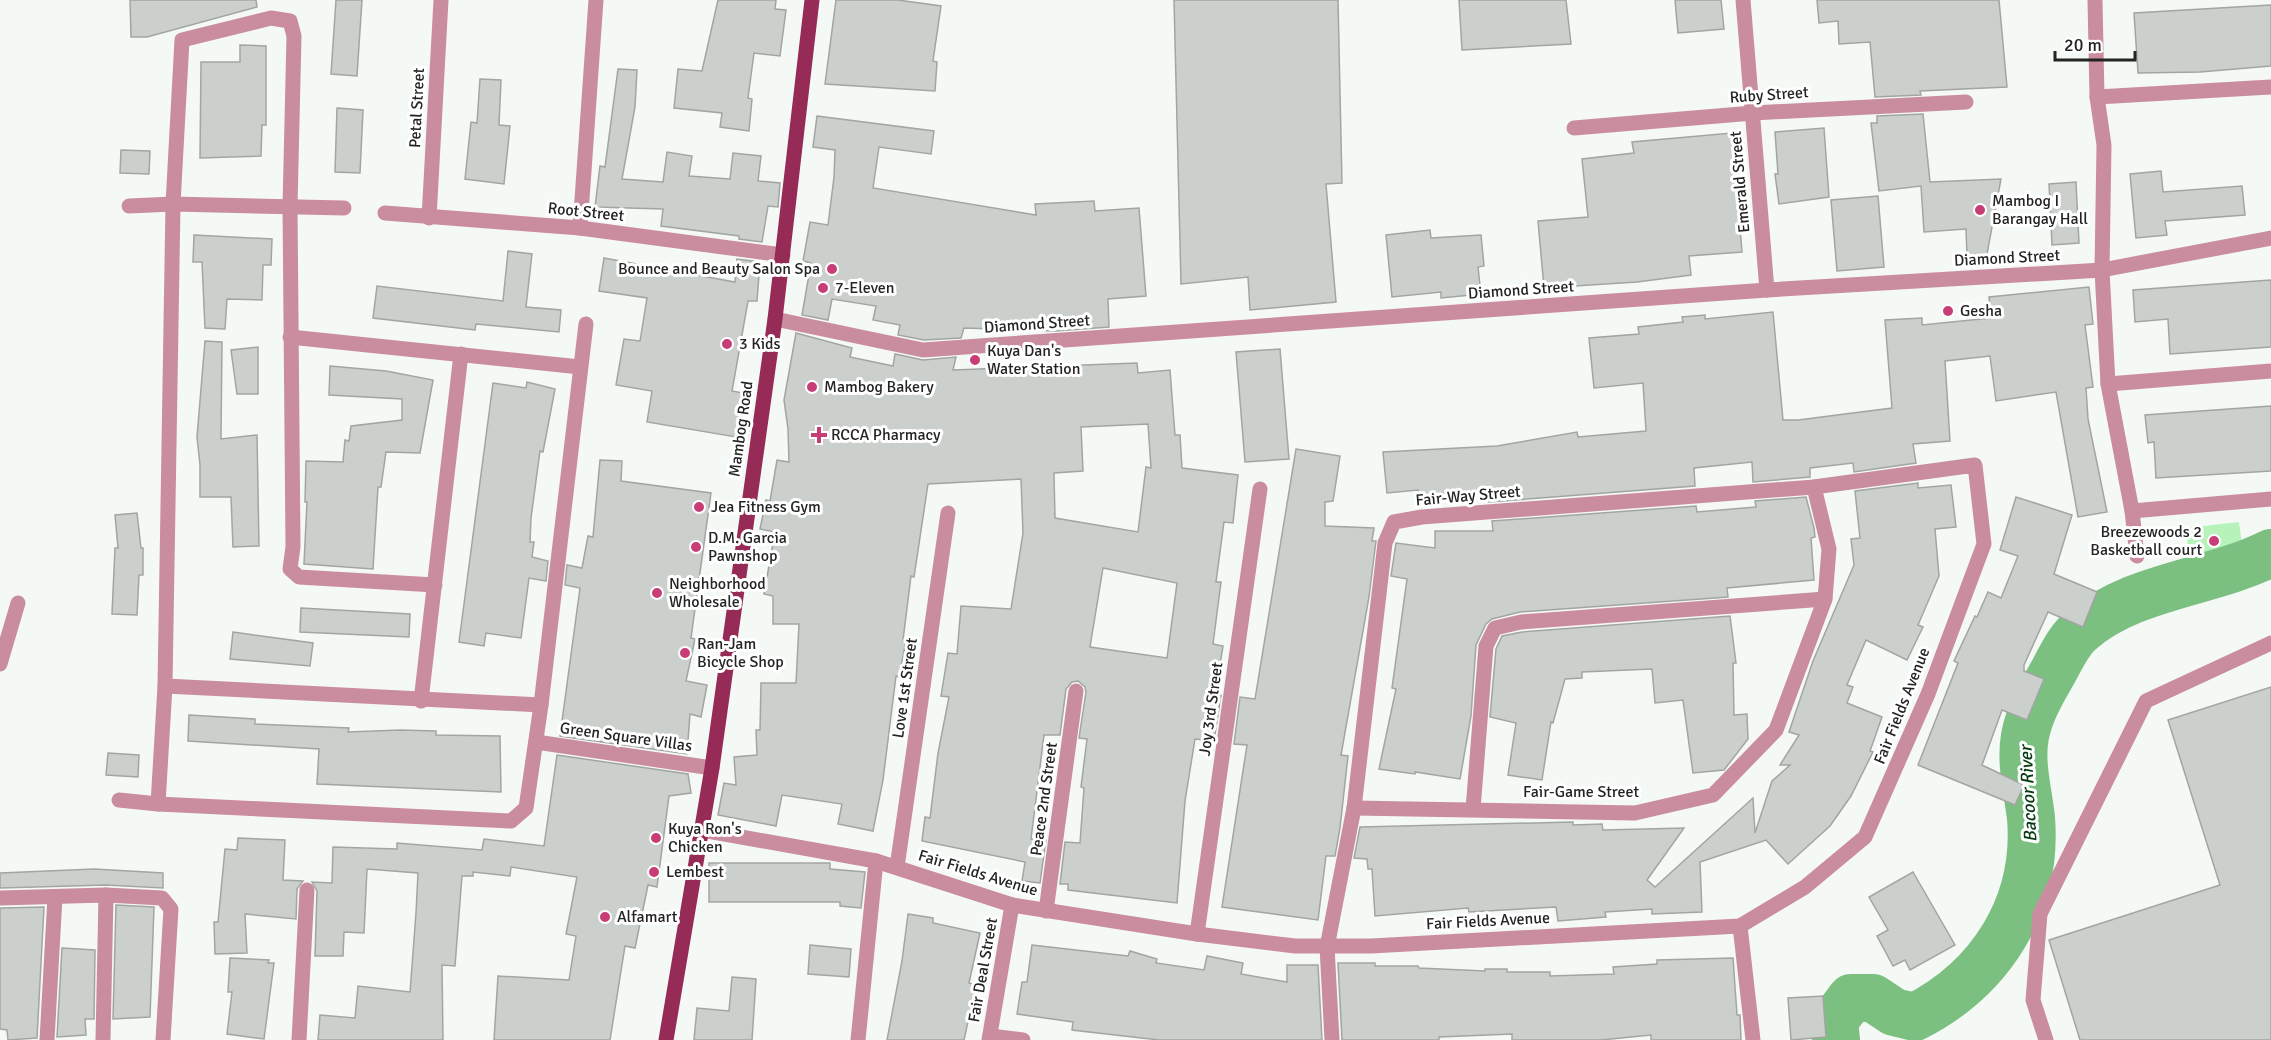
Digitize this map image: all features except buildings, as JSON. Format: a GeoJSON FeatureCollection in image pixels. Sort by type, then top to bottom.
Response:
{"type":"FeatureCollection","features":[{"type":"Feature","properties":{"kind":"main road","name":"Mambog Road"},"geometry":{"type":"LineString","coordinates":[[666,1040],[688,896],[712,768],[775,319],[812,0]]}},
{"type":"Feature","properties":{"kind":"street","name":"Petal Street"},"geometry":{"type":"LineString","coordinates":[[429,218],[441,0]]}},
{"type":"Feature","properties":{"kind":"street"},"geometry":{"type":"LineString","coordinates":[[580,228],[596,0]]}},
{"type":"Feature","properties":{"kind":"street","name":"Emerald Street"},"geometry":{"type":"LineString","coordinates":[[1743,0],[1767,290]]}},
{"type":"Feature","properties":{"kind":"street"},"geometry":{"type":"LineString","coordinates":[[2095,0],[2097,97],[2104,145],[2102,270],[2108,384],[2133,511],[2137,556]]}},
{"type":"Feature","properties":{"kind":"street"},"geometry":{"type":"LineString","coordinates":[[158,804],[165,686],[173,204],[182,40],[271,18],[290,21],[294,36],[290,206],[293,547],[290,569],[299,577],[435,585]]}},
{"type":"Feature","properties":{"kind":"street"},"geometry":{"type":"LineString","coordinates":[[2097,97],[2271,87]]}},
{"type":"Feature","properties":{"kind":"street","name":"Ruby Street"},"geometry":{"type":"LineString","coordinates":[[1574,128],[1753,113],[1966,102]]}},
{"type":"Feature","properties":{"kind":"street"},"geometry":{"type":"LineString","coordinates":[[129,206],[173,204],[344,208]]}},
{"type":"Feature","properties":{"kind":"street","name":"Root Street"},"geometry":{"type":"LineString","coordinates":[[385,213],[580,228],[783,255]]}},
{"type":"Feature","properties":{"kind":"street","name":"Diamond Street"},"geometry":{"type":"LineString","coordinates":[[775,319],[923,351],[1767,290],[2102,270],[2271,238]]}},
{"type":"Feature","properties":{"kind":"street"},"geometry":{"type":"LineString","coordinates":[[119,800],[158,804],[511,821],[526,808],[541,705],[586,324]]}},
{"type":"Feature","properties":{"kind":"street"},"geometry":{"type":"LineString","coordinates":[[290,337],[580,367]]}},
{"type":"Feature","properties":{"kind":"street"},"geometry":{"type":"LineString","coordinates":[[422,701],[461,354]]}},
{"type":"Feature","properties":{"kind":"street"},"geometry":{"type":"LineString","coordinates":[[2108,384],[2271,371]]}},
{"type":"Feature","properties":{"kind":"street","name":"Fair-Way Street"},"geometry":{"type":"LineString","coordinates":[[1332,1040],[1327,947],[1354,808],[1385,543],[1394,522],[1422,517],[1814,487],[1975,465]]}},
{"type":"Feature","properties":{"kind":"street","name":"Fair Fields Avenue"},"geometry":{"type":"LineString","coordinates":[[702,830],[876,861],[1012,905],[1197,934],[1327,947],[1740,926],[1805,887],[1865,837],[1928,694],[1984,544],[1975,465]]}},
{"type":"Feature","properties":{"kind":"street","name":"Fair-Game Street"},"geometry":{"type":"LineString","coordinates":[[1354,808],[1635,813],[1713,795],[1776,730],[1825,599],[1829,549],[1814,487]]}},
{"type":"Feature","properties":{"kind":"street","name":"Joy 3rd Street"},"geometry":{"type":"LineString","coordinates":[[1197,934],[1260,489]]}},
{"type":"Feature","properties":{"kind":"street"},"geometry":{"type":"LineString","coordinates":[[2133,511],[2271,499]]}},
{"type":"Feature","properties":{"kind":"street","name":"Love 1st Street"},"geometry":{"type":"LineString","coordinates":[[897,867],[948,513]]}},
{"type":"Feature","properties":{"kind":"street"},"geometry":{"type":"LineString","coordinates":[[1473,809],[1486,646],[1495,628],[1521,622],[1825,599]]}},
{"type":"Feature","properties":{"kind":"street"},"geometry":{"type":"LineString","coordinates":[[0,664],[18,603]]}},
{"type":"Feature","properties":{"kind":"street"},"geometry":{"type":"LineString","coordinates":[[2046,1040],[2033,1000],[2040,914],[2146,701],[2271,643]]}},
{"type":"Feature","properties":{"kind":"street"},"geometry":{"type":"LineString","coordinates":[[165,686],[422,701],[541,705]]}},
{"type":"Feature","properties":{"kind":"street","name":"Peace 2nd Street"},"geometry":{"type":"LineString","coordinates":[[1046,911],[1076,691]]}},
{"type":"Feature","properties":{"kind":"street","name":"Green Square Villas"},"geometry":{"type":"LineString","coordinates":[[536,742],[712,768]]}},
{"type":"Feature","properties":{"kind":"street"},"geometry":{"type":"LineString","coordinates":[[858,1040],[876,861]]}},
{"type":"Feature","properties":{"kind":"street"},"geometry":{"type":"LineString","coordinates":[[299,1040],[307,890]]}},
{"type":"Feature","properties":{"kind":"street"},"geometry":{"type":"LineString","coordinates":[[103,1040],[106,895]]}},
{"type":"Feature","properties":{"kind":"street"},"geometry":{"type":"LineString","coordinates":[[0,898],[106,895],[162,898],[171,909],[163,1040]]}},
{"type":"Feature","properties":{"kind":"street"},"geometry":{"type":"LineString","coordinates":[[47,1040],[54,897]]}},
{"type":"Feature","properties":{"kind":"street","name":"Fair Deal Street"},"geometry":{"type":"LineString","coordinates":[[990,1038],[1012,905]]}},
{"type":"Feature","properties":{"kind":"street"},"geometry":{"type":"LineString","coordinates":[[1740,926],[1753,1040]]}},
{"type":"Feature","properties":{"kind":"street"},"geometry":{"type":"LineString","coordinates":[[990,1038],[1023,1040]]}},
{"type":"Feature","properties":{"kind":"green space","name":"Breezewoods 2 Basketball court"},"geometry":{"type":"Polygon","coordinates":[[[2239,522],[2243,553],[2189,559],[2186,528],[2239,522]]]}},
{"type":"Feature","properties":{"kind":"waterway","name":"Bacoor River"},"geometry":{"type":"LineString","coordinates":[[1836,1040],[1834,1021],[1851,998],[1873,998],[1894,1012],[1915,1017],[1942,1001],[1966,982],[1987,960],[2004,936],[2027,880],[2031,850],[2031,818],[2023,756],[2027,728],[2040,696],[2075,636],[2100,616],[2123,604],[2172,586],[2222,572],[2271,553]]}},
{"type":"Feature","properties":{"kind":"place","name":"Mambog I Barangay Hall"},"geometry":{"type":"Point","coordinates":[1980,210]}},
{"type":"Feature","properties":{"kind":"place","name":"Bounce and Beauty Salon Spa"},"geometry":{"type":"Point","coordinates":[832,269]}},
{"type":"Feature","properties":{"kind":"place","name":"7-Eleven"},"geometry":{"type":"Point","coordinates":[823,288]}},
{"type":"Feature","properties":{"kind":"place","name":"Gesha"},"geometry":{"type":"Point","coordinates":[1948,311]}},
{"type":"Feature","properties":{"kind":"place","name":"3 Kids"},"geometry":{"type":"Point","coordinates":[727,344]}},
{"type":"Feature","properties":{"kind":"place","name":"Kuya Dan's Water Station"},"geometry":{"type":"Point","coordinates":[975,360]}},
{"type":"Feature","properties":{"kind":"place","name":"Mambog Bakery"},"geometry":{"type":"Point","coordinates":[812,387]}},
{"type":"Feature","properties":{"kind":"place","name":"RCCA Pharmacy"},"geometry":{"type":"Point","coordinates":[819,435]}},
{"type":"Feature","properties":{"kind":"place","name":"Jea Fitness Gym"},"geometry":{"type":"Point","coordinates":[699,507]}},
{"type":"Feature","properties":{"kind":"place","name":"Breezewoods 2 Basketball court"},"geometry":{"type":"Point","coordinates":[2214,541]}},
{"type":"Feature","properties":{"kind":"place","name":"D.M. Garcia Pawnshop"},"geometry":{"type":"Point","coordinates":[696,547]}},
{"type":"Feature","properties":{"kind":"place","name":"Neighborhood Wholesale"},"geometry":{"type":"Point","coordinates":[657,593]}},
{"type":"Feature","properties":{"kind":"place","name":"Ran-Jam Bicycle Shop"},"geometry":{"type":"Point","coordinates":[685,653]}},
{"type":"Feature","properties":{"kind":"place","name":"Kuya Ron's Chicken"},"geometry":{"type":"Point","coordinates":[656,838]}},
{"type":"Feature","properties":{"kind":"place","name":"Lembest"},"geometry":{"type":"Point","coordinates":[654,872]}},
{"type":"Feature","properties":{"kind":"place","name":"Alfamart"},"geometry":{"type":"Point","coordinates":[605,917]}}]}
